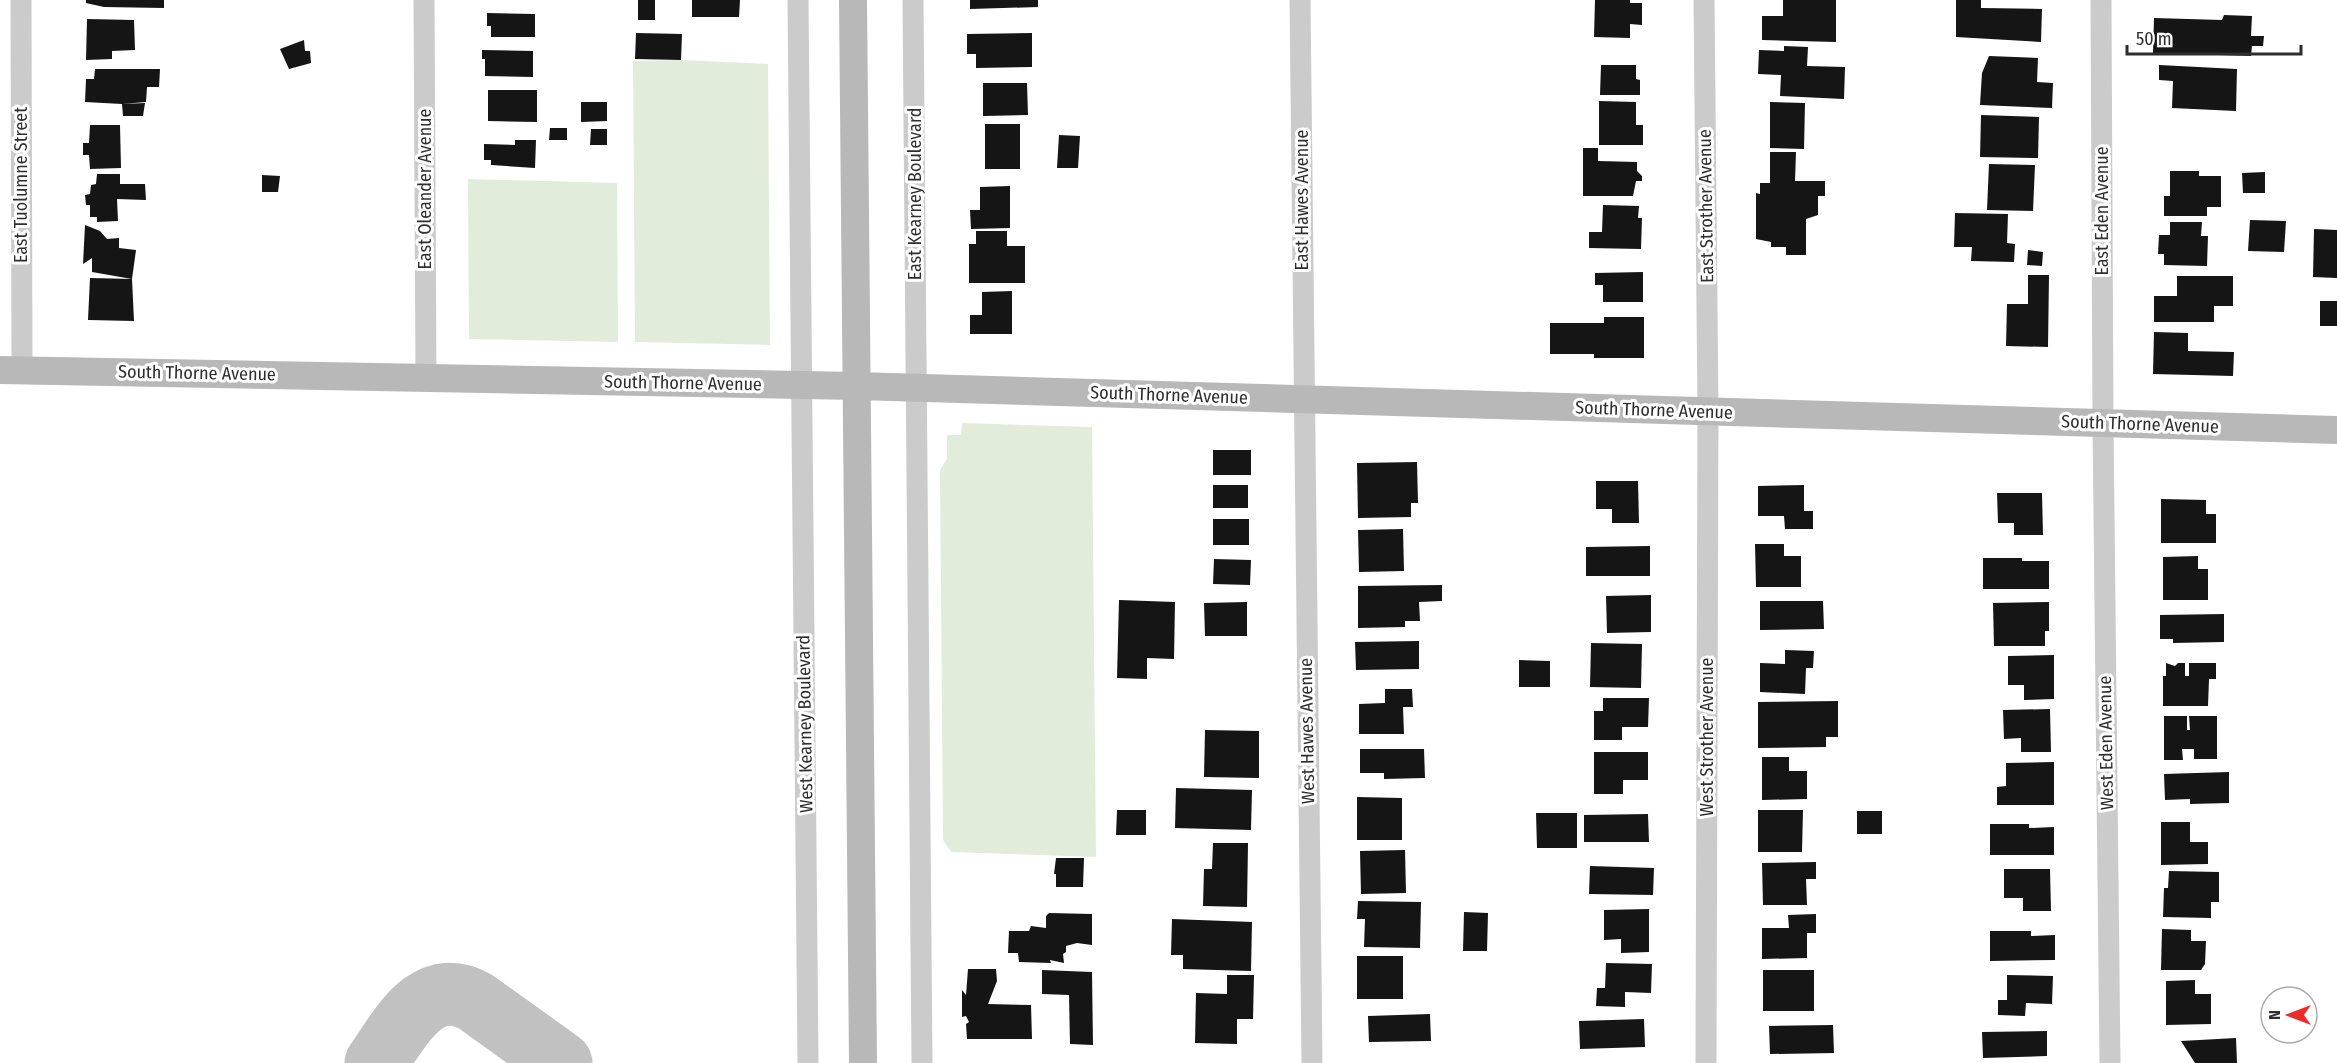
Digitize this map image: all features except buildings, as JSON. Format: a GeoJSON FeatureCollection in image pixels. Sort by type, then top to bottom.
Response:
{"type":"FeatureCollection","features":[{"type":"Feature","properties":{"kind":"main road"},"geometry":{"type":"LineString","coordinates":[[853,0],[862,1063]]}},
{"type":"Feature","properties":{"kind":"main road","name":"South Thorne Avenue"},"geometry":{"type":"LineString","coordinates":[[11,370],[857,386],[2337,430]]}},
{"type":"Feature","properties":{"kind":"street","name":"East Tuolumne Street"},"geometry":{"type":"LineString","coordinates":[[11,370],[21,0]]}},
{"type":"Feature","properties":{"kind":"street","name":"East Oleander Avenue"},"geometry":{"type":"LineString","coordinates":[[424,0],[426,378]]}},
{"type":"Feature","properties":{"kind":"street"},"geometry":{"type":"LineString","coordinates":[[798,0],[802,385]]}},
{"type":"Feature","properties":{"kind":"street","name":"East Kearney Boulevard"},"geometry":{"type":"LineString","coordinates":[[913,0],[916,388]]}},
{"type":"Feature","properties":{"kind":"street","name":"East Hawes Avenue"},"geometry":{"type":"LineString","coordinates":[[1300,0],[1303,399]]}},
{"type":"Feature","properties":{"kind":"street","name":"East Strother Avenue"},"geometry":{"type":"LineString","coordinates":[[1704,0],[1708,411]]}},
{"type":"Feature","properties":{"kind":"street","name":"East Eden Avenue"},"geometry":{"type":"LineString","coordinates":[[2101,0],[2103,423]]}},
{"type":"Feature","properties":{"kind":"street","name":"West Kearney Boulevard"},"geometry":{"type":"LineString","coordinates":[[802,385],[808,1063]]}},
{"type":"Feature","properties":{"kind":"street"},"geometry":{"type":"LineString","coordinates":[[916,388],[922,1063]]}},
{"type":"Feature","properties":{"kind":"street","name":"West Hawes Avenue"},"geometry":{"type":"LineString","coordinates":[[1303,399],[1312,1063]]}},
{"type":"Feature","properties":{"kind":"street","name":"West Strother Avenue"},"geometry":{"type":"LineString","coordinates":[[1706,1063],[1708,411]]}},
{"type":"Feature","properties":{"kind":"street","name":"West Eden Avenue"},"geometry":{"type":"LineString","coordinates":[[2103,423],[2110,1063]]}},
{"type":"Feature","properties":{"kind":"green space"},"geometry":{"type":"Polygon","coordinates":[[[681,60],[768,64],[770,345],[635,342],[633,61],[681,60]]]}},
{"type":"Feature","properties":{"kind":"green space"},"geometry":{"type":"Polygon","coordinates":[[[468,179],[617,183],[618,342],[469,339],[468,179]]]}},
{"type":"Feature","properties":{"kind":"green space"},"geometry":{"type":"Polygon","coordinates":[[[962,423],[1092,427],[1096,857],[951,852],[943,840],[940,470],[947,459],[947,435],[961,435],[962,423]]]}},
{"type":"Feature","properties":{"kind":"taxiway"},"geometry":{"type":"LineString","coordinates":[[376,1063],[416,1009],[429,1000],[443,995],[458,995],[476,1002],[561,1063]]}}]}
